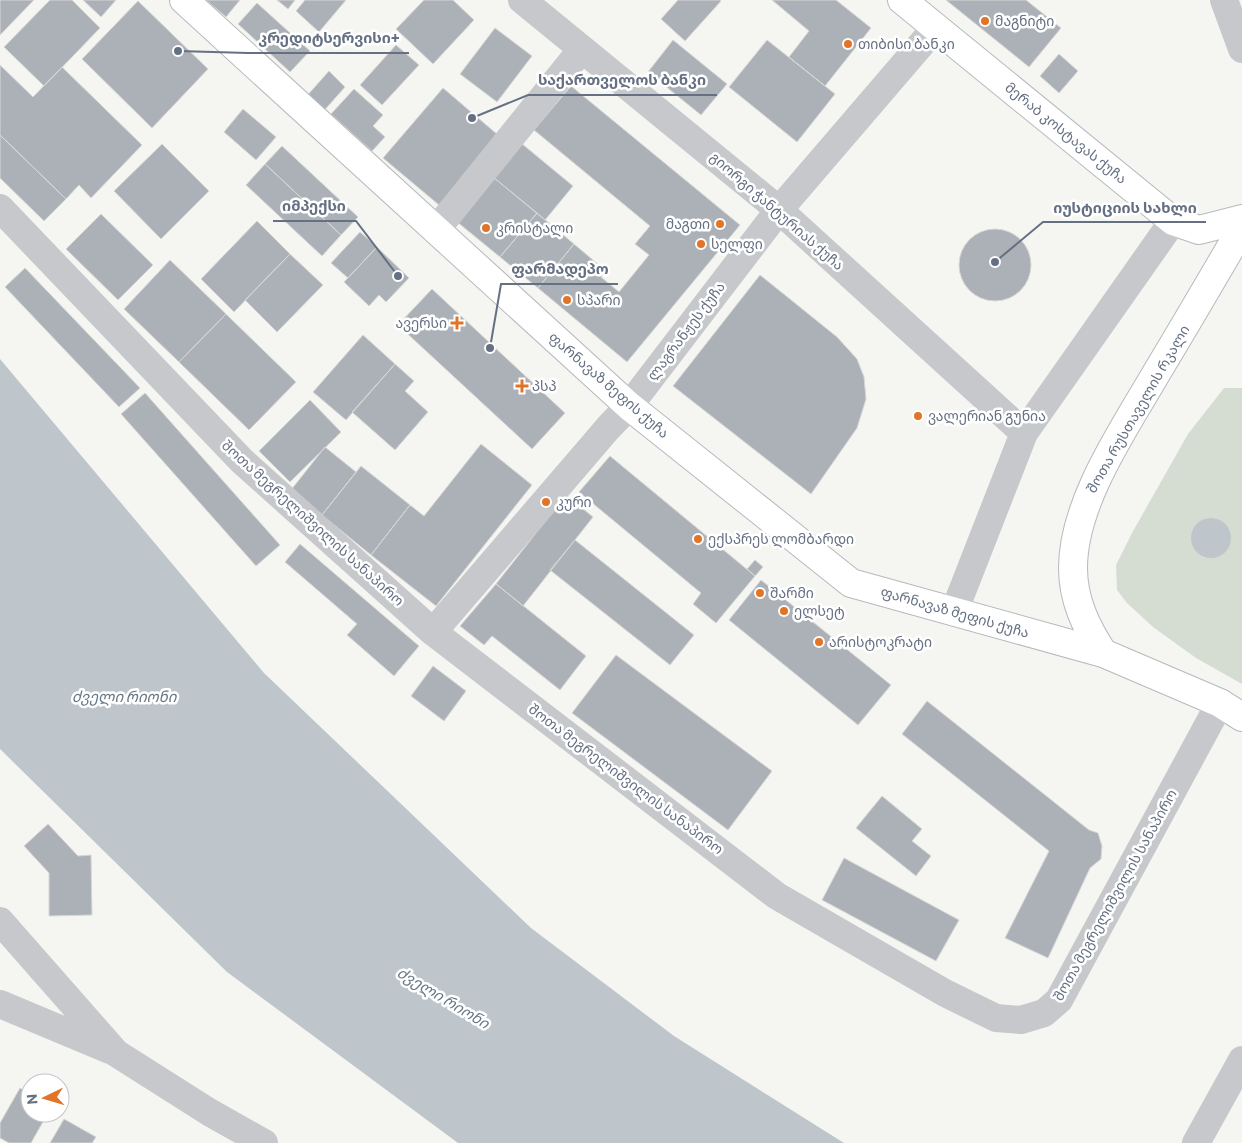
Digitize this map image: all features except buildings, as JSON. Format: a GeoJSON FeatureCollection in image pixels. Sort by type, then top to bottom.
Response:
{"type":"FeatureCollection","features":[{"type":"Feature","properties":{"kind":"main road","name":"ფარნავაზ მეფის ქუჩა"},"geometry":{"type":"LineString","coordinates":[[184,0],[629,406],[851,583],[1103,653]]}},
{"type":"Feature","properties":{"kind":"main road","name":"მერაბ კოსტავას ქუჩა"},"geometry":{"type":"LineString","coordinates":[[902,0],[1173,221],[1199,230],[1242,219]]}},
{"type":"Feature","properties":{"kind":"main road","name":"შოთა რუსთაველის რკალი"},"geometry":{"type":"LineString","coordinates":[[1103,653],[1088,631],[1080,612],[1074,588],[1072,568],[1076,536],[1088,496],[1133,413],[1242,228]]}},
{"type":"Feature","properties":{"kind":"main road"},"geometry":{"type":"LineString","coordinates":[[1103,653],[1231,710]]}},
{"type":"Feature","properties":{"kind":"street","name":"გიორგი ჭანტურიას ქუჩა"},"geometry":{"type":"LineString","coordinates":[[522,0],[778,210],[1024,433]]}},
{"type":"Feature","properties":{"kind":"street"},"geometry":{"type":"LineString","coordinates":[[1224,0],[1242,49]]}},
{"type":"Feature","properties":{"kind":"street","name":"ლაგრანჟეს ქუჩა"},"geometry":{"type":"LineString","coordinates":[[433,632],[629,406],[778,210],[936,27]]}},
{"type":"Feature","properties":{"kind":"street"},"geometry":{"type":"LineString","coordinates":[[436,230],[582,49]]}},
{"type":"Feature","properties":{"kind":"street","name":"შოთა მეგრელიშვილის სანაპირო"},"geometry":{"type":"LineString","coordinates":[[0,208],[242,461],[433,632],[777,896],[945,993],[996,1018],[1021,1020],[1044,1013],[1059,1000],[1231,710]]}},
{"type":"Feature","properties":{"kind":"street"},"geometry":{"type":"LineString","coordinates":[[954,612],[1024,433],[1173,221]]}},
{"type":"Feature","properties":{"kind":"street"},"geometry":{"type":"LineString","coordinates":[[0,921],[116,1053]]}},
{"type":"Feature","properties":{"kind":"street"},"geometry":{"type":"LineString","coordinates":[[0,1004],[116,1053],[209,1112],[264,1143]]}},
{"type":"Feature","properties":{"kind":"street"},"geometry":{"type":"LineString","coordinates":[[1196,1143],[1242,1060]]}},
{"type":"Feature","properties":{"kind":"shaded area"},"geometry":{"type":"Polygon","coordinates":[[[1224,388],[1242,388],[1242,684],[1196,658],[1153,627],[1127,603],[1117,590],[1116,565],[1132,533],[1188,434],[1224,388]]]}},
{"type":"Feature","properties":{"kind":"water","name":"ძველი რიონი"},"geometry":{"type":"Polygon","coordinates":[[[0,359],[264,673],[531,928],[674,1036],[844,1143],[458,1143],[227,972],[0,749],[0,359]]]}},
{"type":"Feature","properties":{"kind":"water"},"geometry":{"type":"Polygon","coordinates":[[[1207,518],[1215,518],[1222,521],[1228,527],[1231,538],[1228,549],[1222,555],[1215,558],[1207,558],[1200,555],[1194,549],[1191,542],[1191,534],[1194,527],[1200,521],[1207,518]]]}},
{"type":"Feature","properties":{"kind":"place","name":"მაგნიტი"},"geometry":{"type":"Point","coordinates":[985,21]}},
{"type":"Feature","properties":{"kind":"place","name":"თიბისი ბანკი"},"geometry":{"type":"Point","coordinates":[848,44]}},
{"type":"Feature","properties":{"kind":"place","name":"კრედიტსერვისი+"},"geometry":{"type":"Point","coordinates":[178,51]}},
{"type":"Feature","properties":{"kind":"place","name":"საქართველოს ბანკი"},"geometry":{"type":"Point","coordinates":[472,118]}},
{"type":"Feature","properties":{"kind":"place","name":"მაგთი"},"geometry":{"type":"Point","coordinates":[720,224]}},
{"type":"Feature","properties":{"kind":"place","name":"კრისტალი"},"geometry":{"type":"Point","coordinates":[486,228]}},
{"type":"Feature","properties":{"kind":"place","name":"სელფი"},"geometry":{"type":"Point","coordinates":[701,244]}},
{"type":"Feature","properties":{"kind":"place","name":"იუსტიციის სახლი"},"geometry":{"type":"Point","coordinates":[995,262]}},
{"type":"Feature","properties":{"kind":"place","name":"იმპექსი"},"geometry":{"type":"Point","coordinates":[398,276]}},
{"type":"Feature","properties":{"kind":"place","name":"სპარი"},"geometry":{"type":"Point","coordinates":[567,300]}},
{"type":"Feature","properties":{"kind":"place","name":"ავერსი"},"geometry":{"type":"Point","coordinates":[457,323]}},
{"type":"Feature","properties":{"kind":"place","name":"ფარმადეპო"},"geometry":{"type":"Point","coordinates":[490,348]}},
{"type":"Feature","properties":{"kind":"place","name":"პსპ"},"geometry":{"type":"Point","coordinates":[522,386]}},
{"type":"Feature","properties":{"kind":"place","name":"ვალერიან გუნია"},"geometry":{"type":"Point","coordinates":[918,416]}},
{"type":"Feature","properties":{"kind":"place","name":"კური"},"geometry":{"type":"Point","coordinates":[546,502]}},
{"type":"Feature","properties":{"kind":"place","name":"ექსპრეს ლომბარდი"},"geometry":{"type":"Point","coordinates":[698,539]}},
{"type":"Feature","properties":{"kind":"place","name":"შარმი"},"geometry":{"type":"Point","coordinates":[760,593]}},
{"type":"Feature","properties":{"kind":"place","name":"ელსეტ"},"geometry":{"type":"Point","coordinates":[784,611]}},
{"type":"Feature","properties":{"kind":"place","name":"არისტოკრატი"},"geometry":{"type":"Point","coordinates":[819,642]}}]}
